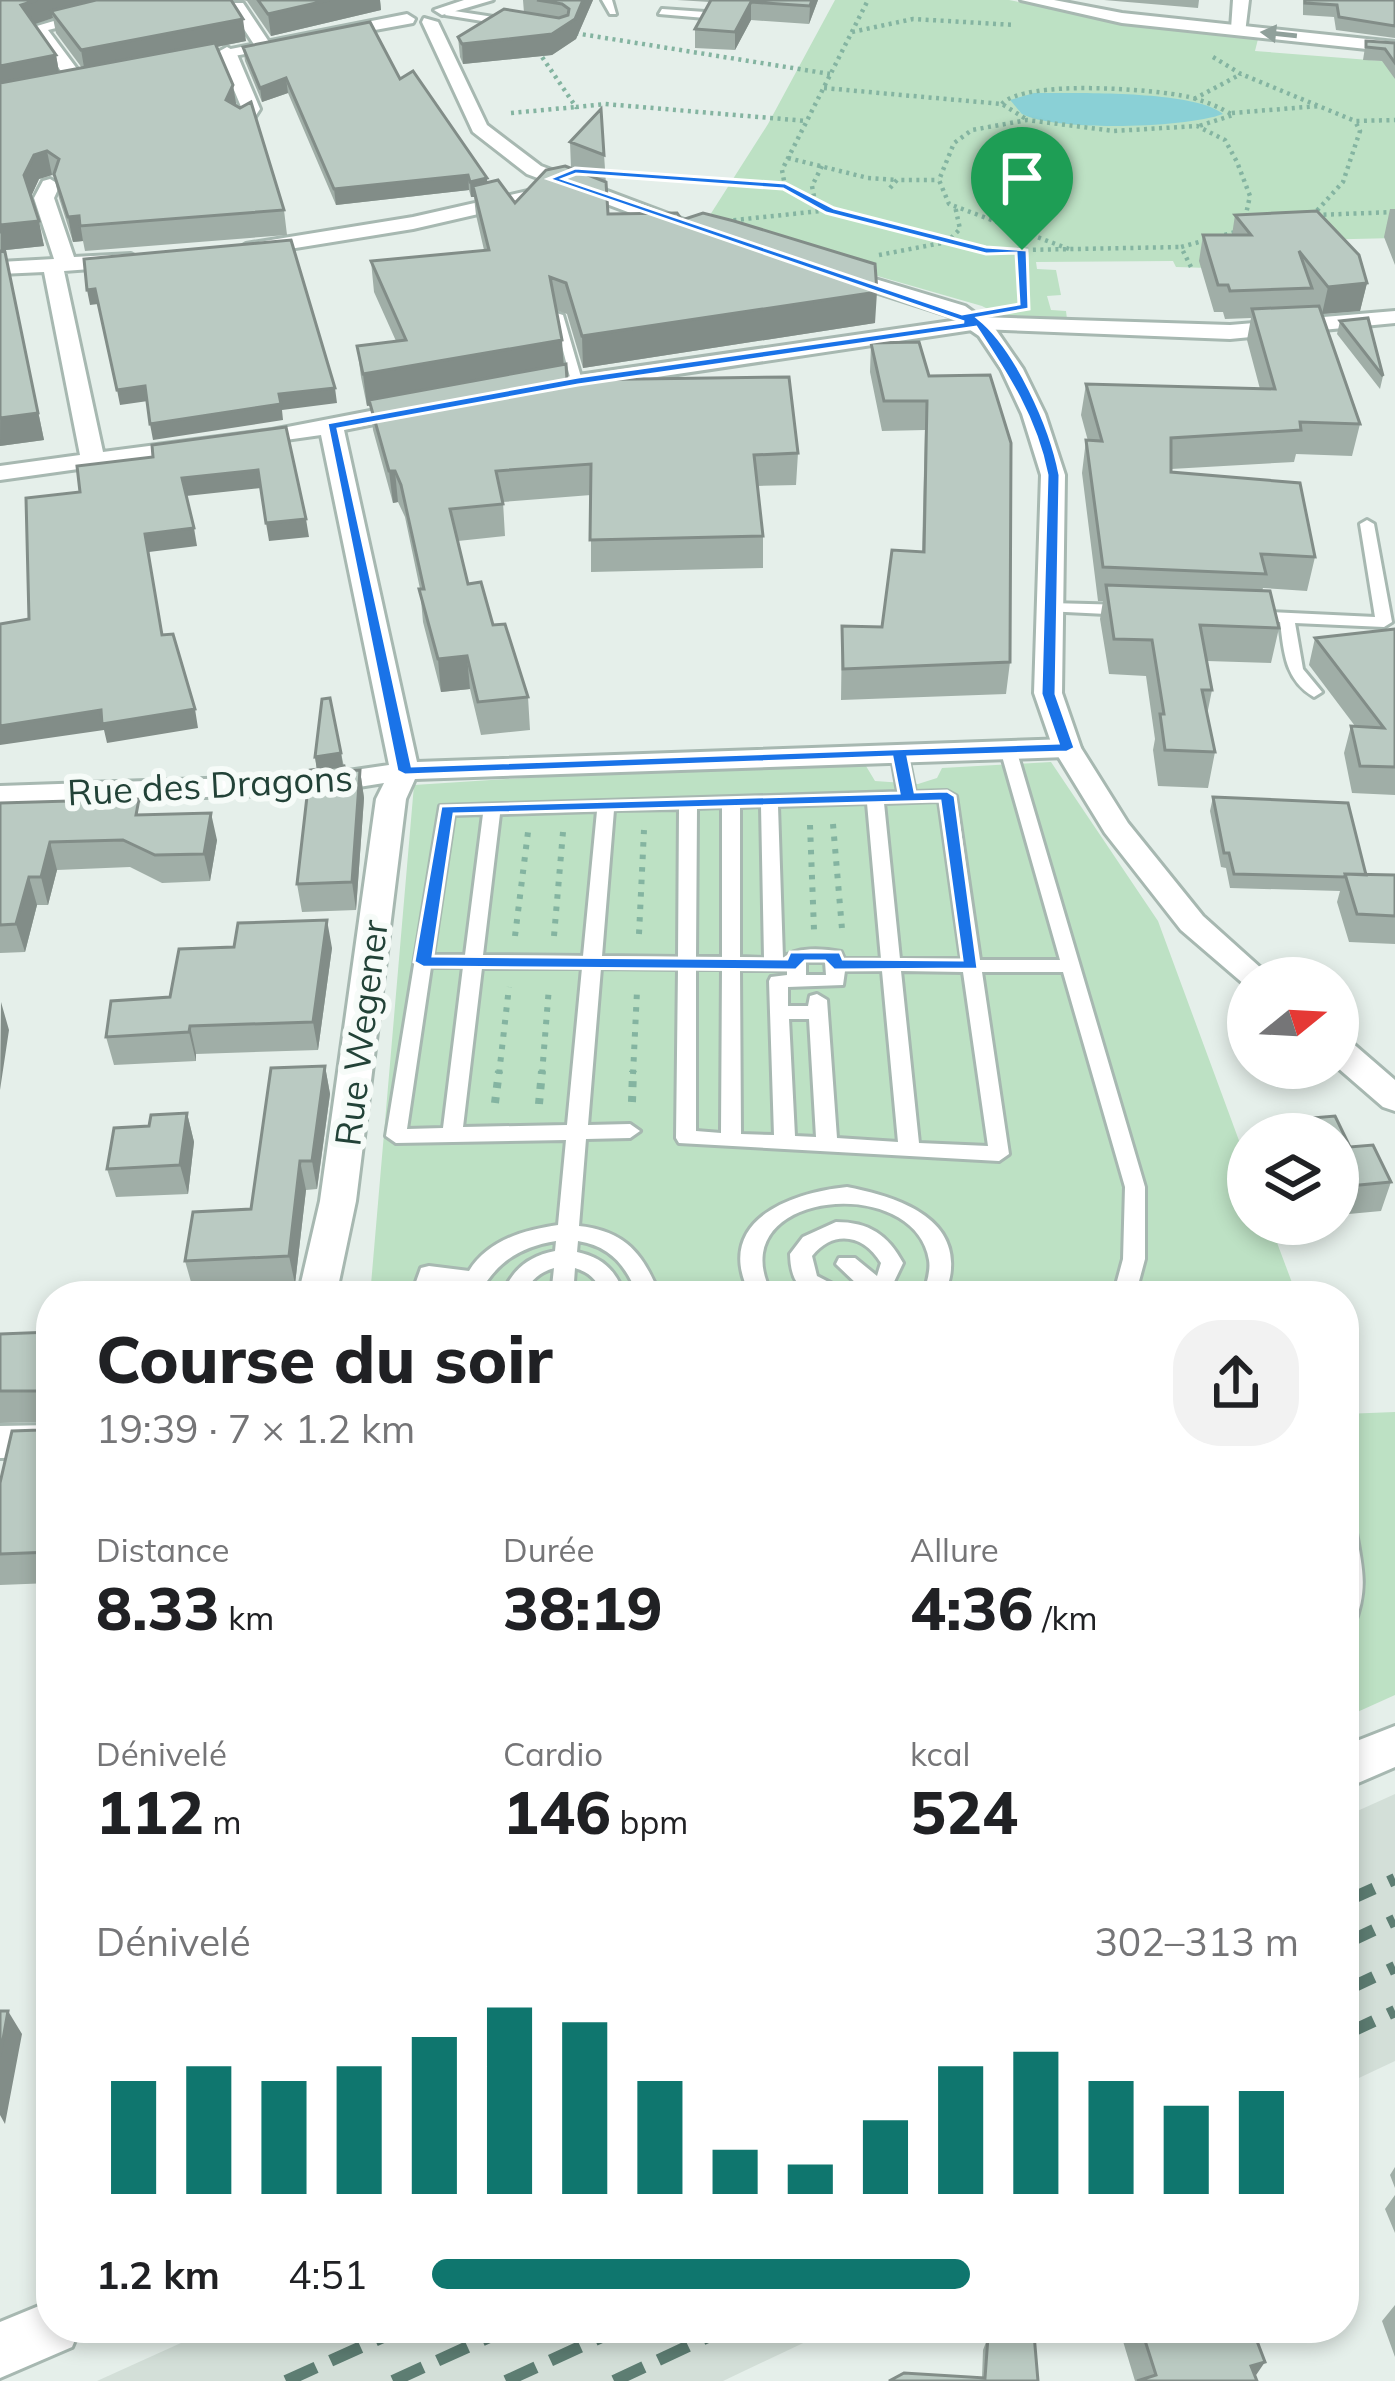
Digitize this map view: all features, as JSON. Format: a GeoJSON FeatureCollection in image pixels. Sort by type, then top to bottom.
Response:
{"type":"FeatureCollection","features":[{"type":"Feature","properties":{"kind":"street"},"geometry":{"type":"LineString","coordinates":[[145,68],[485,0]]}},
{"type":"Feature","properties":{"kind":"street"},"geometry":{"type":"LineString","coordinates":[[1029,0],[1122,18],[1395,47]]}},
{"type":"Feature","properties":{"kind":"street"},"geometry":{"type":"LineString","coordinates":[[1238,29],[1241,0]]}},
{"type":"Feature","properties":{"kind":"street"},"geometry":{"type":"LineString","coordinates":[[237,6],[263,45]]}},
{"type":"Feature","properties":{"kind":"street"},"geometry":{"type":"LineString","coordinates":[[16,41],[38,28],[116,9]]}},
{"type":"Feature","properties":{"kind":"street"},"geometry":{"type":"LineString","coordinates":[[433,12],[479,128],[534,170],[686,232],[720,237]]}},
{"type":"Feature","properties":{"kind":"street"},"geometry":{"type":"LineString","coordinates":[[38,28],[76,81]]}},
{"type":"Feature","properties":{"kind":"street"},"geometry":{"type":"LineString","coordinates":[[227,52],[251,109],[242,122]]}},
{"type":"Feature","properties":{"kind":"street"},"geometry":{"type":"LineString","coordinates":[[50,185],[44,198],[93,460]]}},
{"type":"Feature","properties":{"kind":"street"},"geometry":{"type":"LineString","coordinates":[[223,253],[413,223],[572,187]]}},
{"type":"Feature","properties":{"kind":"street"},"geometry":{"type":"LineString","coordinates":[[0,268],[159,258]]}},
{"type":"Feature","properties":{"kind":"street"},"geometry":{"type":"LineString","coordinates":[[806,264],[972,320],[1022,387],[1047,441],[1053,475],[1048,694],[1067,748],[1116,826],[1192,922],[1232,957]]}},
{"type":"Feature","properties":{"kind":"street"},"geometry":{"type":"LineString","coordinates":[[510,392],[972,320],[1230,332],[1395,317]]}},
{"type":"Feature","properties":{"kind":"street"},"geometry":{"type":"LineString","coordinates":[[0,473],[331,426],[442,405]]}},
{"type":"Feature","properties":{"kind":"street"},"geometry":{"type":"LineString","coordinates":[[331,426],[405,771]]}},
{"type":"Feature","properties":{"kind":"street","name":"Rue des Dragons"},"geometry":{"type":"LineString","coordinates":[[0,795],[321,784],[405,771],[1067,748]]}},
{"type":"Feature","properties":{"kind":"street","name":"Rue Wegener"},"geometry":{"type":"LineString","coordinates":[[320,1281],[338,1201],[392,799],[405,771]]}},
{"type":"Feature","properties":{"kind":"street"},"geometry":{"type":"LineString","coordinates":[[1359,1067],[1395,1099]]}},
{"type":"Feature","properties":{"kind":"street"},"geometry":{"type":"LineString","coordinates":[[0,1442],[36,1441]]}},
{"type":"Feature","properties":{"kind":"street"},"geometry":{"type":"LineString","coordinates":[[1359,1762],[1395,1746]]}},
{"type":"Feature","properties":{"kind":"street"},"geometry":{"type":"LineString","coordinates":[[0,2350],[36,2335]]}},
{"type":"Feature","properties":{"kind":"lane"},"geometry":{"type":"LineString","coordinates":[[607,0],[614,12]]}},
{"type":"Feature","properties":{"kind":"lane"},"geometry":{"type":"LineString","coordinates":[[433,12],[561,31]]}},
{"type":"Feature","properties":{"kind":"lane"},"geometry":{"type":"LineString","coordinates":[[662,12],[705,15]]}},
{"type":"Feature","properties":{"kind":"lane"},"geometry":{"type":"LineString","coordinates":[[849,277],[877,256]]}},
{"type":"Feature","properties":{"kind":"lane"},"geometry":{"type":"LineString","coordinates":[[557,315],[578,381]]}},
{"type":"Feature","properties":{"kind":"lane"},"geometry":{"type":"LineString","coordinates":[[1240,616],[1384,622],[1367,524]]}},
{"type":"Feature","properties":{"kind":"lane"},"geometry":{"type":"LineString","coordinates":[[1050,608],[1145,611]]}},
{"type":"Feature","properties":{"kind":"lane"},"geometry":{"type":"LineString","coordinates":[[1287,618],[1295,670],[1314,692]]}},
{"type":"Feature","properties":{"kind":"lane"},"geometry":{"type":"LineString","coordinates":[[1008,749],[1135,1186],[1134,1259],[1128,1281]]}},
{"type":"Feature","properties":{"kind":"lane"},"geometry":{"type":"LineString","coordinates":[[899,752],[908,797]]}},
{"type":"Feature","properties":{"kind":"lane"},"geometry":{"type":"LineString","coordinates":[[630,1131],[396,1136],[446,809],[947,796],[998,1154],[686,1138],[688,803]]}},
{"type":"Feature","properties":{"kind":"lane"},"geometry":{"type":"LineString","coordinates":[[875,798],[909,1150]]}},
{"type":"Feature","properties":{"kind":"lane"},"geometry":{"type":"LineString","coordinates":[[769,801],[774,964]]}},
{"type":"Feature","properties":{"kind":"lane"},"geometry":{"type":"LineString","coordinates":[[731,802],[731,1141]]}},
{"type":"Feature","properties":{"kind":"lane"},"geometry":{"type":"LineString","coordinates":[[564,1281],[606,805]]}},
{"type":"Feature","properties":{"kind":"lane"},"geometry":{"type":"LineString","coordinates":[[452,1135],[493,808]]}},
{"type":"Feature","properties":{"kind":"lane"},"geometry":{"type":"LineString","coordinates":[[423,962],[774,964],[812,969],[1072,966]]}},
{"type":"Feature","properties":{"kind":"lane"},"geometry":{"type":"LineString","coordinates":[[784,1143],[778,981],[812,969]]}},
{"type":"Feature","properties":{"kind":"lane"},"geometry":{"type":"LineString","coordinates":[[812,969],[827,1145]]}},
{"type":"Feature","properties":{"kind":"lane"},"geometry":{"type":"LineString","coordinates":[[779,1012],[818,1012]]}},
{"type":"Feature","properties":{"kind":"lane"},"geometry":{"type":"LineString","coordinates":[[756,1281],[749,1263],[753,1243],[764,1225],[802,1199],[854,1194],[892,1205],[923,1225],[942,1263],[938,1281]]}},
{"type":"Feature","properties":{"kind":"lane"},"geometry":{"type":"LineString","coordinates":[[808,1281],[800,1263],[814,1238],[837,1230],[862,1232],[889,1253],[890,1273],[884,1281]]}},
{"type":"Feature","properties":{"kind":"lane"},"geometry":{"type":"LineString","coordinates":[[475,1281],[502,1247],[524,1237],[569,1232],[620,1247],[636,1262],[644,1281]]}},
{"type":"Feature","properties":{"kind":"lane"},"geometry":{"type":"LineString","coordinates":[[518,1281],[532,1267],[566,1258],[597,1267],[609,1281]]}},
{"type":"Feature","properties":{"kind":"lane"},"geometry":{"type":"LineString","coordinates":[[847,1264],[863,1281]]}},
{"type":"Feature","properties":{"kind":"path"},"geometry":{"type":"LineString","coordinates":[[785,186],[782,170],[868,0]]}},
{"type":"Feature","properties":{"kind":"path"},"geometry":{"type":"LineString","coordinates":[[851,32],[906,18],[970,19]]}},
{"type":"Feature","properties":{"kind":"path"},"geometry":{"type":"LineString","coordinates":[[576,107],[535,46],[561,31],[830,74]]}},
{"type":"Feature","properties":{"kind":"path"},"geometry":{"type":"LineString","coordinates":[[1193,99],[1241,74]]}},
{"type":"Feature","properties":{"kind":"path"},"geometry":{"type":"LineString","coordinates":[[823,88],[1002,104],[1027,120]]}},
{"type":"Feature","properties":{"kind":"path"},"geometry":{"type":"LineString","coordinates":[[1002,104],[1009,96],[1028,92],[1066,91],[1193,99],[1231,113]]}},
{"type":"Feature","properties":{"kind":"path"},"geometry":{"type":"LineString","coordinates":[[474,117],[605,104],[806,121]]}},
{"type":"Feature","properties":{"kind":"path"},"geometry":{"type":"LineString","coordinates":[[1070,249],[949,204],[939,180],[954,143],[972,130],[1027,120],[1114,131],[1197,126],[1231,113],[1326,106]]}},
{"type":"Feature","properties":{"kind":"path"},"geometry":{"type":"LineString","coordinates":[[1314,216],[1349,170],[1360,131],[1354,121],[1395,120]]}},
{"type":"Feature","properties":{"kind":"path"},"geometry":{"type":"LineString","coordinates":[[641,176],[785,186],[830,210],[986,251],[1181,247],[1243,231],[1250,196],[1225,140],[1197,126]]}},
{"type":"Feature","properties":{"kind":"path"},"geometry":{"type":"LineString","coordinates":[[788,158],[897,180],[939,180]]}},
{"type":"Feature","properties":{"kind":"path"},"geometry":{"type":"LineString","coordinates":[[834,168],[847,165]]}},
{"type":"Feature","properties":{"kind":"path"},"geometry":{"type":"LineString","coordinates":[[815,202],[812,186],[822,166]]}},
{"type":"Feature","properties":{"kind":"path"},"geometry":{"type":"LineString","coordinates":[[890,188],[897,180]]}},
{"type":"Feature","properties":{"kind":"path"},"geometry":{"type":"LineString","coordinates":[[877,256],[946,242],[960,229],[954,205]]}},
{"type":"Feature","properties":{"kind":"path"},"geometry":{"type":"LineString","coordinates":[[686,232],[830,210]]}},
{"type":"Feature","properties":{"kind":"path"},"geometry":{"type":"LineString","coordinates":[[1301,218],[1395,212]]}},
{"type":"Feature","properties":{"kind":"path"},"geometry":{"type":"LineString","coordinates":[[1181,247],[1191,267]]}},
{"type":"Feature","properties":{"kind":"path"},"geometry":{"type":"LineString","coordinates":[[972,320],[1025,306],[1022,250]]}},
{"type":"Feature","properties":{"kind":"path"},"geometry":{"type":"LineString","coordinates":[[809,800],[812,969]]}},
{"type":"Feature","properties":{"kind":"path"},"geometry":{"type":"LineString","coordinates":[[630,1131],[645,804]]}},
{"type":"Feature","properties":{"kind":"shaded area"},"geometry":{"type":"Polygon","coordinates":[[[1395,1794],[1395,2061],[1359,2078],[1359,1810],[1395,1794]]]}},
{"type":"Feature","properties":{"kind":"shaded area"},"geometry":{"type":"Polygon","coordinates":[[[181,2343],[803,2343],[723,2381],[97,2381],[181,2343]]]}},
{"type":"Feature","properties":{"kind":"green space"},"geometry":{"type":"Polygon","coordinates":[[[835,0],[1009,0],[1118,22],[1259,35],[1255,51],[1395,62],[1395,238],[1232,242],[1208,268],[1176,267],[1173,261],[1036,262],[1037,269],[1056,270],[1061,295],[1047,296],[1051,310],[1066,311],[1067,319],[1001,316],[982,306],[703,226],[768,124],[835,0]]]}},
{"type":"Feature","properties":{"kind":"green space"},"geometry":{"type":"Polygon","coordinates":[[[1051,762],[1158,921],[1229,1113],[1227,1245],[1278,1245],[1291,1281],[371,1281],[414,785],[631,771],[866,766],[875,781],[918,784],[937,778],[942,768],[1051,762]]]}},
{"type":"Feature","properties":{"kind":"green space"},"geometry":{"type":"Polygon","coordinates":[[[1395,1412],[1395,1695],[1359,1711],[1359,1413],[1395,1412]]]}},
{"type":"Feature","properties":{"kind":"water"},"geometry":{"type":"Polygon","coordinates":[[[1034,93],[1162,97],[1209,106],[1223,114],[1152,125],[1063,124],[1022,114],[1010,100],[1034,93]]]}},
{"type":"Feature","properties":{"kind":"building"},"geometry":{"type":"Polygon","coordinates":[[[0,0],[37,0],[21,5],[56,55],[0,66],[0,0]]]}},
{"type":"Feature","properties":{"kind":"building"},"geometry":{"type":"Polygon","coordinates":[[[96,0],[231,0],[243,19],[81,50],[51,11],[96,0]]]}},
{"type":"Feature","properties":{"kind":"building"},"geometry":{"type":"Polygon","coordinates":[[[258,0],[329,0],[268,14],[258,0]]]}},
{"type":"Feature","properties":{"kind":"building"},"geometry":{"type":"Polygon","coordinates":[[[537,0],[583,0],[575,19],[552,34],[462,44],[458,37],[504,9],[559,18],[568,15],[569,9],[562,4],[537,0]]]}},
{"type":"Feature","properties":{"kind":"building"},"geometry":{"type":"Polygon","coordinates":[[[711,0],[812,0],[810,6],[751,2],[735,32],[695,29],[711,0]]]}},
{"type":"Feature","properties":{"kind":"building"},"geometry":{"type":"Polygon","coordinates":[[[1305,0],[1395,0],[1395,26],[1339,17],[1337,5],[1305,0]]]}},
{"type":"Feature","properties":{"kind":"building"},"geometry":{"type":"Polygon","coordinates":[[[370,22],[400,79],[413,71],[487,178],[470,182],[468,175],[334,189],[286,78],[260,88],[243,47],[370,22]]]}},
{"type":"Feature","properties":{"kind":"building"},"geometry":{"type":"Polygon","coordinates":[[[1366,41],[1395,43],[1395,63],[1385,49],[1366,47],[1366,41]]]}},
{"type":"Feature","properties":{"kind":"building"},"geometry":{"type":"Polygon","coordinates":[[[215,43],[233,85],[226,100],[240,108],[251,102],[284,210],[80,226],[79,216],[68,217],[54,174],[59,159],[47,151],[34,155],[24,175],[39,221],[1,225],[0,232],[0,83],[215,43]]]}},
{"type":"Feature","properties":{"kind":"building"},"geometry":{"type":"Polygon","coordinates":[[[601,109],[604,155],[570,142],[601,109]]]}},
{"type":"Feature","properties":{"kind":"building"},"geometry":{"type":"Polygon","coordinates":[[[565,166],[606,182],[608,214],[677,213],[682,220],[703,213],[734,221],[875,264],[877,292],[582,336],[566,283],[550,277],[562,340],[363,374],[357,346],[406,340],[371,261],[489,250],[473,186],[498,180],[515,203],[546,170],[565,166]]]}},
{"type":"Feature","properties":{"kind":"building"},"geometry":{"type":"Polygon","coordinates":[[[1317,211],[1359,255],[1367,283],[1328,287],[1299,251],[1312,288],[1230,291],[1228,285],[1218,285],[1203,235],[1251,235],[1235,215],[1317,211]]]}},
{"type":"Feature","properties":{"kind":"building"},"geometry":{"type":"Polygon","coordinates":[[[291,240],[335,388],[279,394],[281,404],[150,424],[145,386],[117,390],[95,289],[87,290],[84,259],[291,240]]]}},
{"type":"Feature","properties":{"kind":"building"},"geometry":{"type":"Polygon","coordinates":[[[0,251],[5,252],[38,413],[0,418],[0,251]]]}},
{"type":"Feature","properties":{"kind":"building"},"geometry":{"type":"Polygon","coordinates":[[[1319,306],[1360,424],[1300,422],[1301,430],[1171,438],[1171,472],[1300,483],[1315,557],[1261,554],[1266,574],[1103,567],[1086,440],[1102,441],[1086,384],[1275,389],[1252,309],[1319,306]]]}},
{"type":"Feature","properties":{"kind":"building"},"geometry":{"type":"Polygon","coordinates":[[[1368,318],[1383,376],[1340,321],[1368,318]]]}},
{"type":"Feature","properties":{"kind":"building"},"geometry":{"type":"Polygon","coordinates":[[[919,342],[929,376],[990,375],[1011,443],[1010,662],[843,669],[842,626],[882,627],[892,550],[924,552],[927,401],[884,401],[871,343],[919,342]]]}},
{"type":"Feature","properties":{"kind":"building"},"geometry":{"type":"Polygon","coordinates":[[[566,364],[567,380],[789,377],[798,453],[754,455],[763,536],[590,540],[591,464],[496,471],[503,504],[450,509],[468,584],[481,582],[493,625],[505,624],[528,697],[478,702],[467,656],[438,659],[419,589],[424,589],[401,485],[395,471],[389,471],[369,400],[566,364]]]}},
{"type":"Feature","properties":{"kind":"building"},"geometry":{"type":"Polygon","coordinates":[[[286,427],[306,519],[266,523],[258,470],[182,478],[194,528],[145,534],[162,635],[173,634],[195,709],[102,724],[101,710],[0,726],[0,624],[29,619],[26,498],[80,492],[77,466],[153,457],[152,445],[286,427]]]}},
{"type":"Feature","properties":{"kind":"building"},"geometry":{"type":"Polygon","coordinates":[[[1106,585],[1270,591],[1279,628],[1200,625],[1212,690],[1202,690],[1215,752],[1165,750],[1152,640],[1114,639],[1106,585]]]}},
{"type":"Feature","properties":{"kind":"building"},"geometry":{"type":"Polygon","coordinates":[[[1395,629],[1395,767],[1360,766],[1351,726],[1384,728],[1315,638],[1395,629]]]}},
{"type":"Feature","properties":{"kind":"building"},"geometry":{"type":"Polygon","coordinates":[[[330,698],[341,753],[315,757],[322,699],[330,698]]]}},
{"type":"Feature","properties":{"kind":"building"},"geometry":{"type":"Polygon","coordinates":[[[344,766],[345,771],[360,770],[352,882],[297,884],[310,770],[344,766]]]}},
{"type":"Feature","properties":{"kind":"building"},"geometry":{"type":"Polygon","coordinates":[[[1213,797],[1348,803],[1366,875],[1234,874],[1229,853],[1224,853],[1213,797]]]}},
{"type":"Feature","properties":{"kind":"building"},"geometry":{"type":"Polygon","coordinates":[[[139,799],[136,815],[211,813],[204,854],[155,855],[123,840],[50,842],[41,877],[29,877],[16,924],[0,925],[0,803],[139,799]]]}},
{"type":"Feature","properties":{"kind":"building"},"geometry":{"type":"Polygon","coordinates":[[[1345,874],[1395,875],[1395,916],[1357,914],[1345,874]]]}},
{"type":"Feature","properties":{"kind":"building"},"geometry":{"type":"Polygon","coordinates":[[[327,920],[313,1022],[190,1026],[189,1032],[106,1037],[111,1001],[170,997],[179,949],[234,947],[238,923],[327,920]]]}},
{"type":"Feature","properties":{"kind":"building"},"geometry":{"type":"Polygon","coordinates":[[[325,1066],[312,1161],[300,1161],[289,1256],[185,1261],[193,1212],[251,1209],[271,1068],[325,1066]]]}},
{"type":"Feature","properties":{"kind":"building"},"geometry":{"type":"Polygon","coordinates":[[[187,1113],[180,1165],[107,1169],[114,1128],[149,1126],[151,1115],[187,1113]]]}},
{"type":"Feature","properties":{"kind":"building"},"geometry":{"type":"Polygon","coordinates":[[[1373,1145],[1391,1182],[1359,1185],[1359,1146],[1373,1145]]]}},
{"type":"Feature","properties":{"kind":"building"},"geometry":{"type":"Polygon","coordinates":[[[36,1333],[36,1391],[0,1391],[0,1334],[36,1333]]]}},
{"type":"Feature","properties":{"kind":"building"},"geometry":{"type":"Polygon","coordinates":[[[36,1430],[36,1553],[0,1554],[0,1483],[12,1431],[36,1430]]]}},
{"type":"Feature","properties":{"kind":"building"},"geometry":{"type":"Polygon","coordinates":[[[0,2011],[8,2011],[0,2056],[0,2011]]]}},
{"type":"Feature","properties":{"kind":"building"},"geometry":{"type":"Polygon","coordinates":[[[988,2343],[1035,2343],[1038,2381],[889,2381],[904,2373],[985,2378],[988,2343]]]}},
{"type":"Feature","properties":{"kind":"building"},"geometry":{"type":"Polygon","coordinates":[[[1146,2343],[1258,2343],[1265,2362],[1251,2366],[1257,2381],[1137,2381],[1156,2375],[1146,2343]]]}},
{"type":"Feature","properties":{"kind":"railway"},"geometry":{"type":"LineString","coordinates":[[1359,1895],[1395,1879]]}},
{"type":"Feature","properties":{"kind":"railway"},"geometry":{"type":"LineString","coordinates":[[1359,1937],[1395,1920]]}},
{"type":"Feature","properties":{"kind":"railway"},"geometry":{"type":"LineString","coordinates":[[1359,1984],[1395,1967]]}},
{"type":"Feature","properties":{"kind":"railway"},"geometry":{"type":"LineString","coordinates":[[1359,2028],[1395,2011]]}},
{"type":"Feature","properties":{"kind":"railway"},"geometry":{"type":"LineString","coordinates":[[286,2381],[370,2343]]}},
{"type":"Feature","properties":{"kind":"railway"},"geometry":{"type":"LineString","coordinates":[[393,2381],[476,2343]]}},
{"type":"Feature","properties":{"kind":"railway"},"geometry":{"type":"LineString","coordinates":[[506,2381],[588,2343]]}},
{"type":"Feature","properties":{"kind":"railway"},"geometry":{"type":"LineString","coordinates":[[614,2381],[695,2343]]}},
{"type":"Feature","properties":{"kind":"route"},"geometry":{"type":"LineString","coordinates":[[1022,250],[986,251],[946,242],[830,210],[785,186],[575,171],[553,179],[689,228],[875,284],[979,323],[1022,387],[1047,441],[1053,475],[1048,694],[1067,748],[899,752],[908,797],[446,809],[423,962],[796,964],[796,956],[834,956],[834,964],[972,965],[947,796],[908,797],[906,784],[899,752],[405,771],[331,426],[578,381],[979,323],[966,316],[1025,306],[1022,250]]}}]}
